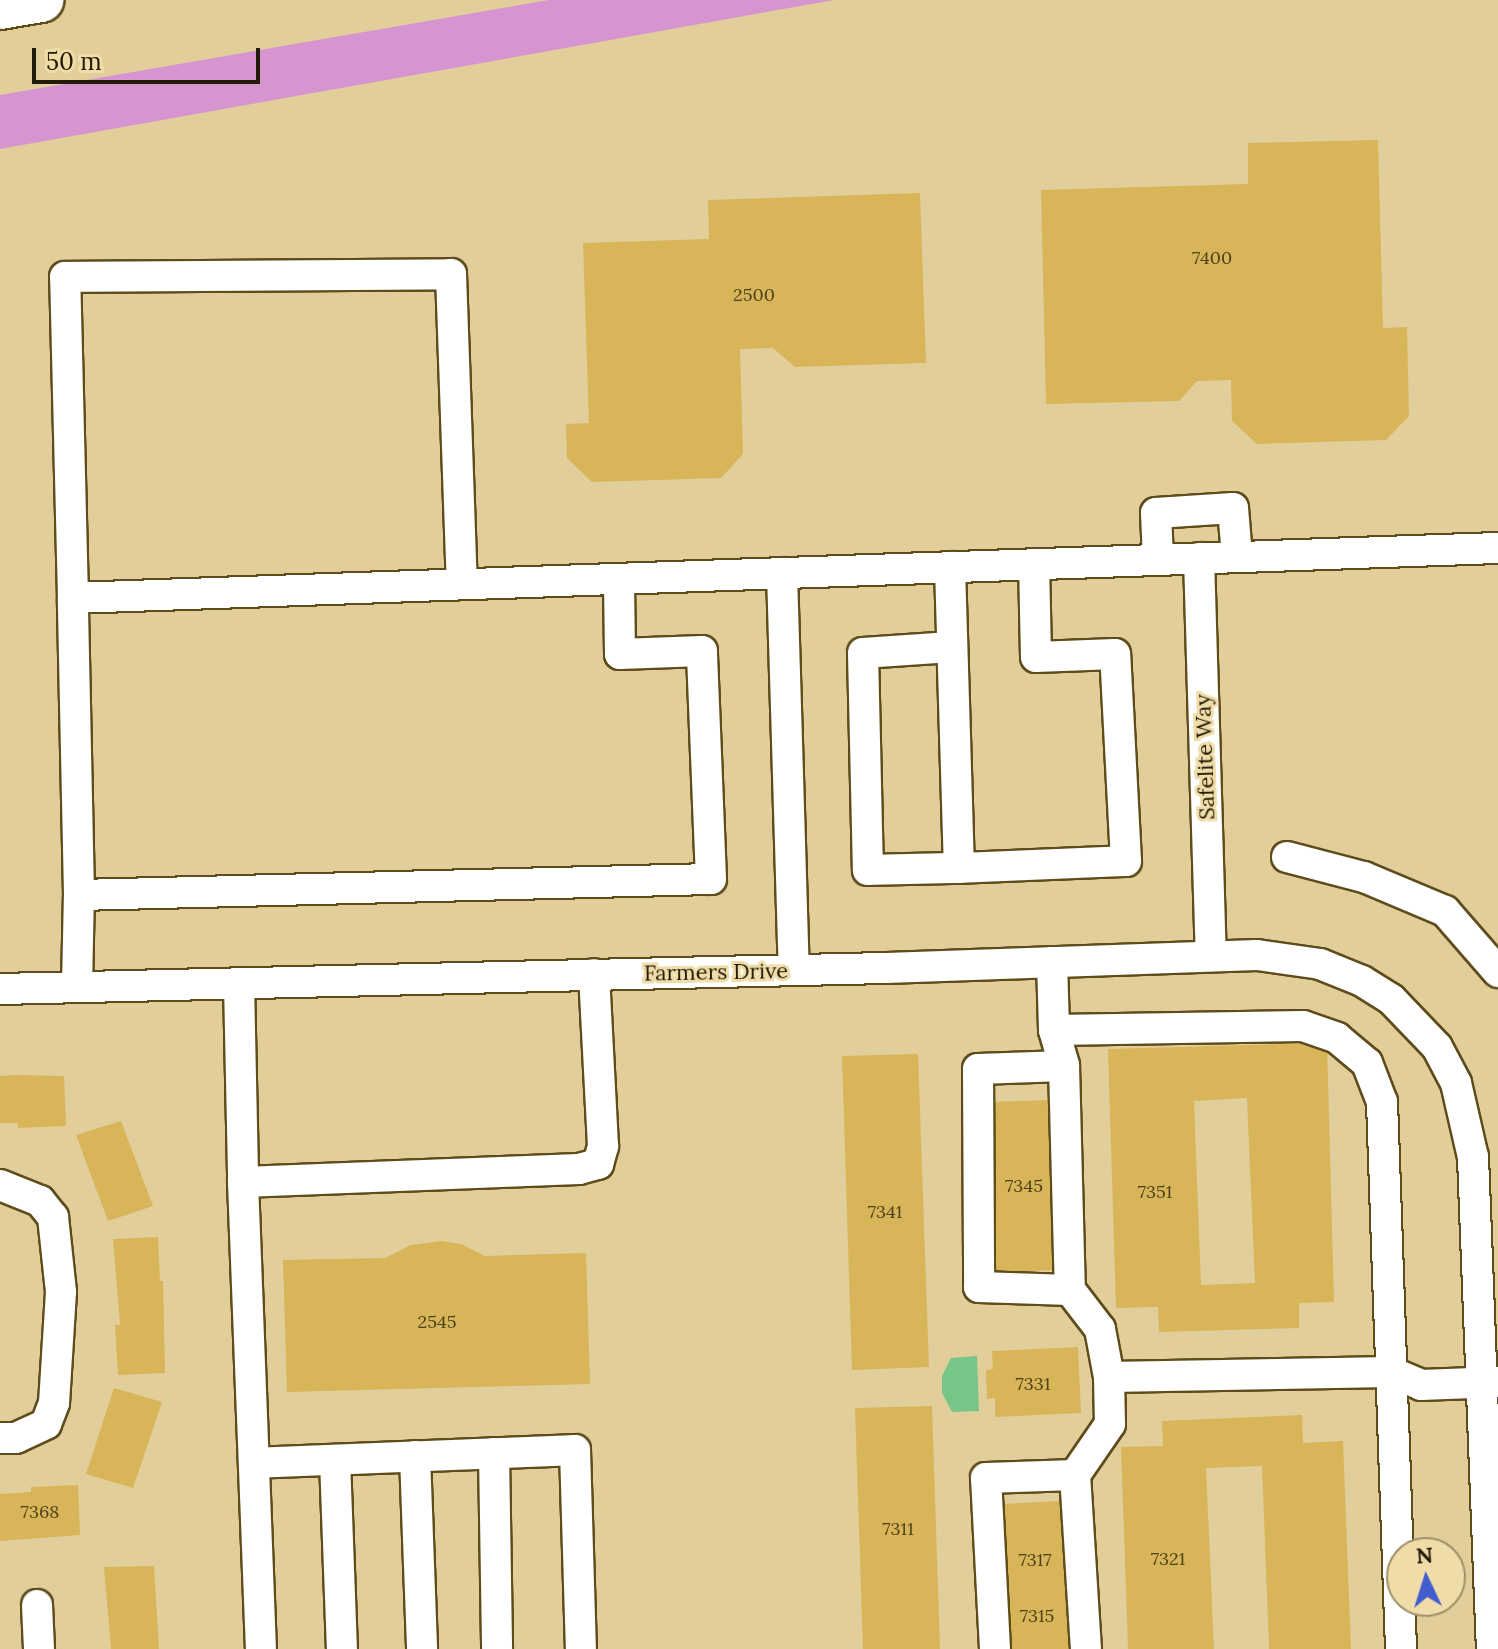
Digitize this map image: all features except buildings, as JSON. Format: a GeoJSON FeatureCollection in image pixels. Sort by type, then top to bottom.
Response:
{"type":"FeatureCollection","features":[{"type":"Feature","properties":{"kind":"highway"},"geometry":{"type":"LineString","coordinates":[[0,7],[41,0]]}},
{"type":"Feature","properties":{"kind":"street"},"geometry":{"type":"LineString","coordinates":[[77,987],[79,895],[65,277],[451,274],[462,584]]}},
{"type":"Feature","properties":{"kind":"street"},"geometry":{"type":"LineString","coordinates":[[1158,560],[1156,513],[1233,508],[1237,557]]}},
{"type":"Feature","properties":{"kind":"street"},"geometry":{"type":"LineString","coordinates":[[73,598],[1498,548]]}},
{"type":"Feature","properties":{"kind":"street","name":"Safelite Way"},"geometry":{"type":"LineString","coordinates":[[1199,558],[1211,956]]}},
{"type":"Feature","properties":{"kind":"street"},"geometry":{"type":"LineString","coordinates":[[951,647],[863,653],[868,870],[1126,861],[1115,654],[1036,657],[1034,564]]}},
{"type":"Feature","properties":{"kind":"street"},"geometry":{"type":"LineString","coordinates":[[950,567],[959,868]]}},
{"type":"Feature","properties":{"kind":"street"},"geometry":{"type":"LineString","coordinates":[[782,573],[794,970]]}},
{"type":"Feature","properties":{"kind":"street"},"geometry":{"type":"LineString","coordinates":[[79,895],[711,879],[702,651],[620,654],[619,579]]}},
{"type":"Feature","properties":{"kind":"street"},"geometry":{"type":"LineString","coordinates":[[1287,857],[1364,877],[1445,911],[1498,972]]}},
{"type":"Feature","properties":{"kind":"street","name":"Farmers Drive"},"geometry":{"type":"LineString","coordinates":[[0,989],[794,970],[1257,955],[1320,964],[1362,981],[1391,999],[1437,1047],[1486,1153],[1492,1649]]}},
{"type":"Feature","properties":{"kind":"street"},"geometry":{"type":"LineString","coordinates":[[1052,962],[1054,1030],[1064,1066],[1070,1290],[1100,1329],[1109,1377],[1110,1424],[1075,1475],[1086,1649]]}},
{"type":"Feature","properties":{"kind":"street"},"geometry":{"type":"LineString","coordinates":[[243,1182],[579,1169],[598,1164],[603,1146],[594,974]]}},
{"type":"Feature","properties":{"kind":"street"},"geometry":{"type":"LineString","coordinates":[[239,983],[243,1182],[261,1649]]}},
{"type":"Feature","properties":{"kind":"street"},"geometry":{"type":"LineString","coordinates":[[1054,1030],[1303,1026],[1337,1038],[1367,1063],[1382,1102],[1401,1649]]}},
{"type":"Feature","properties":{"kind":"street"},"geometry":{"type":"LineString","coordinates":[[1064,1066],[978,1069],[979,1287],[1070,1290]]}},
{"type":"Feature","properties":{"kind":"street"},"geometry":{"type":"LineString","coordinates":[[0,1185],[40,1201],[53,1217],[61,1292],[54,1403],[46,1424],[16,1438],[0,1438]]}},
{"type":"Feature","properties":{"kind":"street"},"geometry":{"type":"LineString","coordinates":[[1109,1377],[1391,1372],[1421,1385],[1490,1383]]}},
{"type":"Feature","properties":{"kind":"street"},"geometry":{"type":"LineString","coordinates":[[254,1463],[575,1450],[581,1649]]}},
{"type":"Feature","properties":{"kind":"street"},"geometry":{"type":"LineString","coordinates":[[494,1453],[497,1649]]}},
{"type":"Feature","properties":{"kind":"street"},"geometry":{"type":"LineString","coordinates":[[415,1456],[422,1649]]}},
{"type":"Feature","properties":{"kind":"street"},"geometry":{"type":"LineString","coordinates":[[335,1460],[342,1649]]}},
{"type":"Feature","properties":{"kind":"street"},"geometry":{"type":"LineString","coordinates":[[995,1649],[986,1478],[1075,1475]]}},
{"type":"Feature","properties":{"kind":"street"},"geometry":{"type":"LineString","coordinates":[[37,1605],[39,1649]]}},
{"type":"Feature","properties":{"kind":"shaded area"},"geometry":{"type":"Polygon","coordinates":[[[549,0],[834,0],[0,149],[0,95],[549,0]]]}},
{"type":"Feature","properties":{"kind":"shaded area"},"geometry":{"type":"Polygon","coordinates":[[[977,1356],[979,1411],[952,1412],[942,1393],[942,1376],[951,1358],[977,1356]]]}}]}
